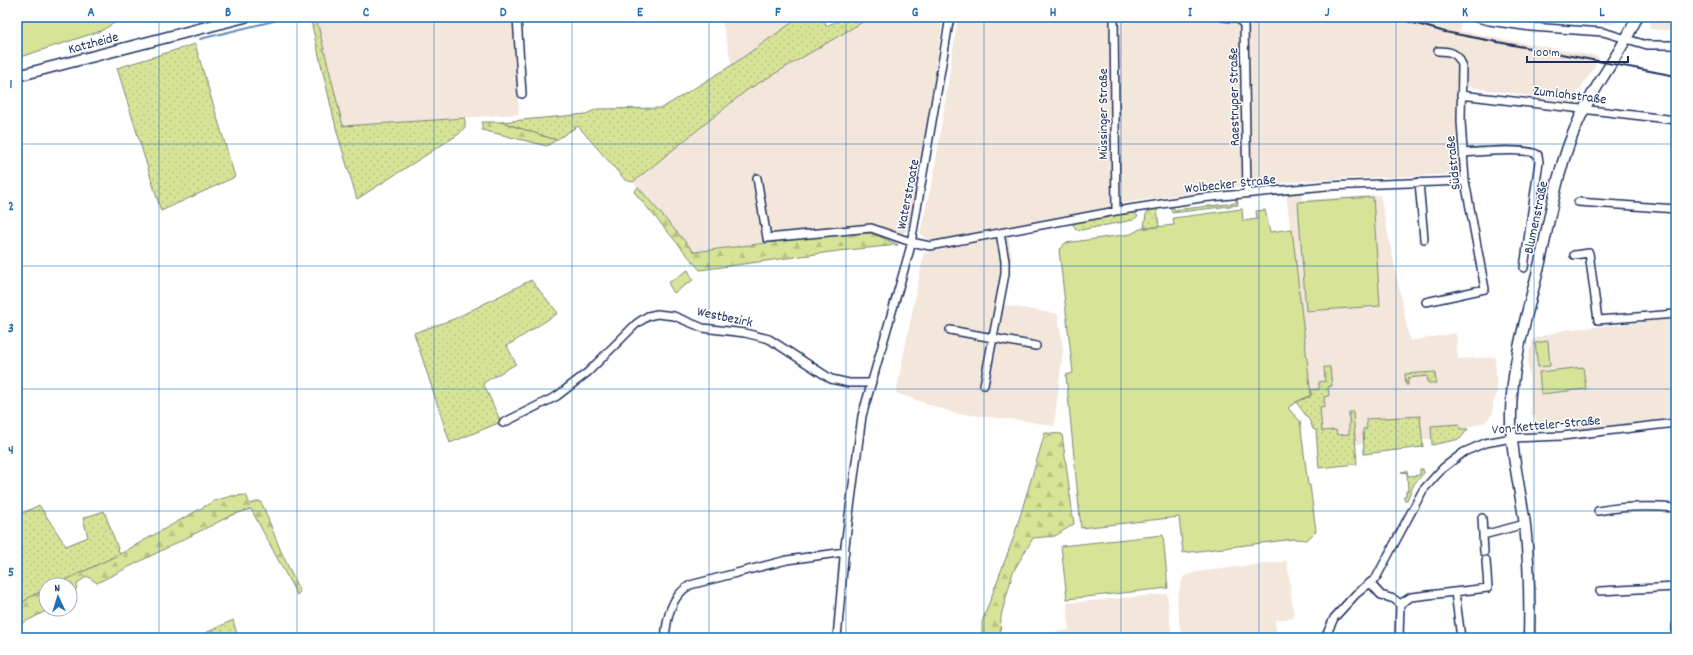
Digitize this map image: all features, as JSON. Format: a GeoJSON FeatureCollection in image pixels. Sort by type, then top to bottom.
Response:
{"type":"FeatureCollection","features":[{"type":"Feature","properties":{"kind":"street","name":"Katzheide"},"geometry":{"type":"LineString","coordinates":[[17,76],[245,17]]}},
{"type":"Feature","properties":{"kind":"street"},"geometry":{"type":"LineString","coordinates":[[517,17],[522,94]]}},
{"type":"Feature","properties":{"kind":"street","name":"Waterstroate"},"geometry":{"type":"LineString","coordinates":[[756,178],[767,238],[871,228],[911,242],[927,160],[950,17]]}},
{"type":"Feature","properties":{"kind":"street","name":"Müssinger Straße"},"geometry":{"type":"LineString","coordinates":[[1114,17],[1116,211]]}},
{"type":"Feature","properties":{"kind":"street","name":"Raestruper Straße"},"geometry":{"type":"LineString","coordinates":[[1223,17],[1238,18],[1244,25],[1247,193]]}},
{"type":"Feature","properties":{"kind":"street"},"geometry":{"type":"LineString","coordinates":[[1473,17],[1489,22],[1531,27],[1603,32],[1647,45],[1676,46]]}},
{"type":"Feature","properties":{"kind":"street","name":"Blumenstraße"},"geometry":{"type":"LineString","coordinates":[[1529,638],[1530,591],[1525,524],[1512,438],[1513,386],[1555,186],[1569,143],[1584,109],[1637,17]]}},
{"type":"Feature","properties":{"kind":"street","name":"Südstraße"},"geometry":{"type":"LineString","coordinates":[[1426,302],[1485,289],[1465,181],[1461,95],[1462,65],[1460,58],[1449,51],[1438,51]]}},
{"type":"Feature","properties":{"kind":"street","name":"Zumlohstraße"},"geometry":{"type":"LineString","coordinates":[[1461,95],[1676,120]]}},
{"type":"Feature","properties":{"kind":"street"},"geometry":{"type":"LineString","coordinates":[[1463,153],[1494,151],[1532,152],[1538,155],[1539,162],[1524,268]]}},
{"type":"Feature","properties":{"kind":"street","name":"Wolbecker Straße"},"geometry":{"type":"LineString","coordinates":[[911,242],[930,246],[1116,211],[1247,193],[1326,186],[1465,181]]}},
{"type":"Feature","properties":{"kind":"street"},"geometry":{"type":"LineString","coordinates":[[1419,182],[1424,239]]}},
{"type":"Feature","properties":{"kind":"street"},"geometry":{"type":"LineString","coordinates":[[1578,202],[1676,209]]}},
{"type":"Feature","properties":{"kind":"street"},"geometry":{"type":"LineString","coordinates":[[984,385],[1006,266],[1000,232]]}},
{"type":"Feature","properties":{"kind":"street"},"geometry":{"type":"LineString","coordinates":[[837,638],[845,552],[860,425],[911,242]]}},
{"type":"Feature","properties":{"kind":"street"},"geometry":{"type":"LineString","coordinates":[[1574,255],[1589,253],[1598,320],[1676,314]]}},
{"type":"Feature","properties":{"kind":"street","name":"Westbezirk"},"geometry":{"type":"LineString","coordinates":[[503,423],[557,396],[588,372],[636,324],[648,316],[657,314],[674,316],[703,328],[745,333],[769,340],[780,344],[831,379],[849,383],[872,384]]}},
{"type":"Feature","properties":{"kind":"street"},"geometry":{"type":"LineString","coordinates":[[950,330],[1036,346]]}},
{"type":"Feature","properties":{"kind":"street","name":"Von-Ketteler-Straße"},"geometry":{"type":"LineString","coordinates":[[1324,638],[1334,618],[1356,594],[1370,583],[1384,565],[1419,496],[1436,474],[1454,459],[1478,445],[1490,441],[1512,438],[1562,436],[1676,423]]}},
{"type":"Feature","properties":{"kind":"street"},"geometry":{"type":"LineString","coordinates":[[1598,511],[1620,507],[1648,506],[1676,508]]}},
{"type":"Feature","properties":{"kind":"street"},"geometry":{"type":"LineString","coordinates":[[1482,518],[1484,552]]}},
{"type":"Feature","properties":{"kind":"street"},"geometry":{"type":"LineString","coordinates":[[1482,534],[1525,524]]}},
{"type":"Feature","properties":{"kind":"street"},"geometry":{"type":"LineString","coordinates":[[665,638],[671,607],[676,597],[682,590],[690,585],[787,560],[845,552]]}},
{"type":"Feature","properties":{"kind":"street"},"geometry":{"type":"LineString","coordinates":[[1400,604],[1411,597],[1488,588],[1486,560]]}},
{"type":"Feature","properties":{"kind":"street"},"geometry":{"type":"LineString","coordinates":[[1370,583],[1380,595],[1394,599],[1400,604]]}},
{"type":"Feature","properties":{"kind":"street"},"geometry":{"type":"LineString","coordinates":[[1600,591],[1676,587]]}},
{"type":"Feature","properties":{"kind":"street"},"geometry":{"type":"LineString","coordinates":[[1455,592],[1461,638]]}},
{"type":"Feature","properties":{"kind":"street"},"geometry":{"type":"LineString","coordinates":[[1399,638],[1400,604]]}},
{"type":"Feature","properties":{"kind":"street"},"geometry":{"type":"LineString","coordinates":[[1676,625],[1676,638]]}},
{"type":"Feature","properties":{"kind":"shaded area"},"geometry":{"type":"Polygon","coordinates":[[[316,17],[513,17],[519,114],[343,126],[316,17]]]}},
{"type":"Feature","properties":{"kind":"shaded area"},"geometry":{"type":"Polygon","coordinates":[[[721,17],[800,17],[732,65],[721,17]]]}},
{"type":"Feature","properties":{"kind":"shaded area"},"geometry":{"type":"Polygon","coordinates":[[[871,17],[943,17],[926,135],[909,225],[898,245],[872,233],[830,235],[694,252],[633,182],[747,90],[871,17]]]}},
{"type":"Feature","properties":{"kind":"shaded area"},"geometry":{"type":"Polygon","coordinates":[[[958,17],[1462,17],[1460,31],[1590,54],[1599,57],[1594,68],[1571,102],[1456,85],[1461,174],[1315,180],[1235,187],[1124,203],[1058,221],[930,241],[920,233],[934,173],[958,17]]]}},
{"type":"Feature","properties":{"kind":"shaded area"},"geometry":{"type":"Polygon","coordinates":[[[1515,17],[1624,17],[1619,22],[1611,24],[1542,21],[1515,17]]]}},
{"type":"Feature","properties":{"kind":"shaded area"},"geometry":{"type":"Polygon","coordinates":[[[1651,17],[1676,17],[1676,34],[1675,31],[1649,29],[1651,17]]]}},
{"type":"Feature","properties":{"kind":"shaded area"},"geometry":{"type":"Polygon","coordinates":[[[1301,193],[1302,200],[1380,195],[1410,341],[1456,333],[1458,359],[1495,357],[1497,393],[1493,403],[1493,413],[1485,422],[1432,439],[1318,447],[1316,430],[1313,429],[1310,421],[1296,402],[1311,395],[1286,194],[1301,193]]]}},
{"type":"Feature","properties":{"kind":"shaded area"},"geometry":{"type":"Polygon","coordinates":[[[1008,237],[1012,257],[1004,305],[1058,314],[1063,350],[1054,426],[1026,421],[954,413],[896,393],[924,253],[1008,237]]]}},
{"type":"Feature","properties":{"kind":"shaded area"},"geometry":{"type":"Polygon","coordinates":[[[1676,319],[1676,419],[1577,430],[1573,425],[1536,424],[1535,415],[1531,415],[1528,360],[1530,349],[1532,348],[1532,339],[1564,330],[1676,319]]]}},
{"type":"Feature","properties":{"kind":"shaded area"},"geometry":{"type":"Polygon","coordinates":[[[1287,561],[1294,618],[1275,620],[1277,638],[1181,638],[1177,598],[1183,577],[1197,572],[1287,561]]]}},
{"type":"Feature","properties":{"kind":"shaded area"},"geometry":{"type":"Polygon","coordinates":[[[1167,594],[1172,638],[1044,638],[1044,633],[1069,630],[1067,603],[1167,594]]]}},
{"type":"Feature","properties":{"kind":"green space"},"geometry":{"type":"Polygon","coordinates":[[[17,17],[124,17],[101,31],[17,58],[17,17]]]}},
{"type":"Feature","properties":{"kind":"green space"},"geometry":{"type":"Polygon","coordinates":[[[310,17],[316,17],[343,126],[465,118],[465,127],[459,134],[357,199],[337,132],[310,17]]]}},
{"type":"Feature","properties":{"kind":"green space"},"geometry":{"type":"Polygon","coordinates":[[[800,17],[824,17],[826,26],[847,17],[871,17],[747,90],[633,182],[625,180],[578,126],[556,140],[501,122],[586,114],[597,109],[662,108],[732,65],[800,17]]]}},
{"type":"Feature","properties":{"kind":"green space"},"geometry":{"type":"Polygon","coordinates":[[[195,44],[235,177],[161,211],[117,68],[195,44]]]}},
{"type":"Feature","properties":{"kind":"green space"},"geometry":{"type":"Polygon","coordinates":[[[482,122],[501,122],[556,140],[547,146],[482,130],[482,122]]]}},
{"type":"Feature","properties":{"kind":"green space"},"geometry":{"type":"Polygon","coordinates":[[[638,187],[694,252],[830,235],[872,233],[898,245],[838,251],[700,270],[634,192],[638,187]]]}},
{"type":"Feature","properties":{"kind":"green space"},"geometry":{"type":"Polygon","coordinates":[[[1237,197],[1238,205],[1172,213],[1170,206],[1173,205],[1174,210],[1236,203],[1237,197]]]}},
{"type":"Feature","properties":{"kind":"green space"},"geometry":{"type":"Polygon","coordinates":[[[1373,197],[1380,306],[1306,311],[1298,202],[1373,197]]]}},
{"type":"Feature","properties":{"kind":"green space"},"geometry":{"type":"Polygon","coordinates":[[[1152,208],[1157,208],[1159,227],[1144,228],[1146,214],[1152,208]]]}},
{"type":"Feature","properties":{"kind":"green space"},"geometry":{"type":"Polygon","coordinates":[[[1242,209],[1243,221],[1257,219],[1256,211],[1265,210],[1270,232],[1292,229],[1311,395],[1296,402],[1288,408],[1300,421],[1308,485],[1310,485],[1316,531],[1307,540],[1294,539],[1183,553],[1179,517],[1081,528],[1066,375],[1073,373],[1059,250],[1065,243],[1131,234],[1140,229],[1174,225],[1173,218],[1242,209]]]}},
{"type":"Feature","properties":{"kind":"green space"},"geometry":{"type":"Polygon","coordinates":[[[1133,211],[1138,216],[1133,220],[1081,230],[1076,229],[1073,225],[1075,222],[1133,211]]]}},
{"type":"Feature","properties":{"kind":"green space"},"geometry":{"type":"Polygon","coordinates":[[[688,270],[693,280],[674,293],[668,283],[688,270]]]}},
{"type":"Feature","properties":{"kind":"green space"},"geometry":{"type":"Polygon","coordinates":[[[531,280],[558,313],[507,346],[516,364],[483,383],[501,422],[450,443],[414,333],[454,319],[531,280]]]}},
{"type":"Feature","properties":{"kind":"green space"},"geometry":{"type":"Polygon","coordinates":[[[1548,341],[1550,366],[1538,367],[1535,343],[1548,341]]]}},
{"type":"Feature","properties":{"kind":"green space"},"geometry":{"type":"Polygon","coordinates":[[[1324,367],[1330,367],[1332,386],[1328,387],[1329,396],[1324,397],[1325,406],[1320,407],[1322,431],[1336,430],[1337,435],[1349,434],[1349,412],[1353,412],[1357,464],[1319,468],[1316,430],[1313,429],[1310,421],[1296,402],[1311,396],[1311,390],[1319,389],[1319,382],[1325,381],[1324,367]]]}},
{"type":"Feature","properties":{"kind":"green space"},"geometry":{"type":"Polygon","coordinates":[[[1583,367],[1586,389],[1541,394],[1539,372],[1583,367]]]}},
{"type":"Feature","properties":{"kind":"green space"},"geometry":{"type":"Polygon","coordinates":[[[1435,372],[1436,383],[1428,383],[1427,376],[1408,378],[1408,385],[1406,385],[1405,374],[1435,372]]]}},
{"type":"Feature","properties":{"kind":"green space"},"geometry":{"type":"Polygon","coordinates":[[[1420,416],[1423,447],[1364,454],[1363,429],[1367,428],[1366,419],[1420,416]]]}},
{"type":"Feature","properties":{"kind":"green space"},"geometry":{"type":"Polygon","coordinates":[[[1459,424],[1460,429],[1468,429],[1460,439],[1432,445],[1431,426],[1459,424]]]}},
{"type":"Feature","properties":{"kind":"green space"},"geometry":{"type":"Polygon","coordinates":[[[1045,433],[1062,434],[1074,524],[1055,536],[1033,538],[1013,572],[1001,616],[1000,638],[982,638],[982,622],[1014,536],[1045,433]]]}},
{"type":"Feature","properties":{"kind":"green space"},"geometry":{"type":"Polygon","coordinates":[[[1420,469],[1423,469],[1424,473],[1414,484],[1407,500],[1404,500],[1406,491],[1408,491],[1407,473],[1401,472],[1407,471],[1408,476],[1420,475],[1420,469]]]}},
{"type":"Feature","properties":{"kind":"green space"},"geometry":{"type":"Polygon","coordinates":[[[246,495],[250,504],[260,501],[300,592],[297,595],[251,509],[232,515],[97,583],[87,576],[78,583],[78,577],[72,577],[120,554],[214,501],[231,496],[246,495]]]}},
{"type":"Feature","properties":{"kind":"green space"},"geometry":{"type":"Polygon","coordinates":[[[39,505],[66,546],[88,537],[83,518],[104,511],[120,554],[72,577],[38,577],[38,593],[17,607],[17,516],[39,505]]]}},
{"type":"Feature","properties":{"kind":"green space"},"geometry":{"type":"Polygon","coordinates":[[[1163,535],[1168,588],[1067,599],[1061,546],[1163,535]]]}},
{"type":"Feature","properties":{"kind":"green space"},"geometry":{"type":"Polygon","coordinates":[[[38,593],[38,615],[17,626],[17,607],[38,593]]]}},
{"type":"Feature","properties":{"kind":"green space"},"geometry":{"type":"Polygon","coordinates":[[[233,620],[238,638],[195,638],[233,620]]]}},
{"type":"Feature","properties":{"kind":"waterway"},"geometry":{"type":"LineString","coordinates":[[200,39],[290,17]]}},
{"type":"Feature","properties":{"kind":"railway"},"geometry":{"type":"LineString","coordinates":[[1393,17],[1445,32],[1676,76]]}}]}
